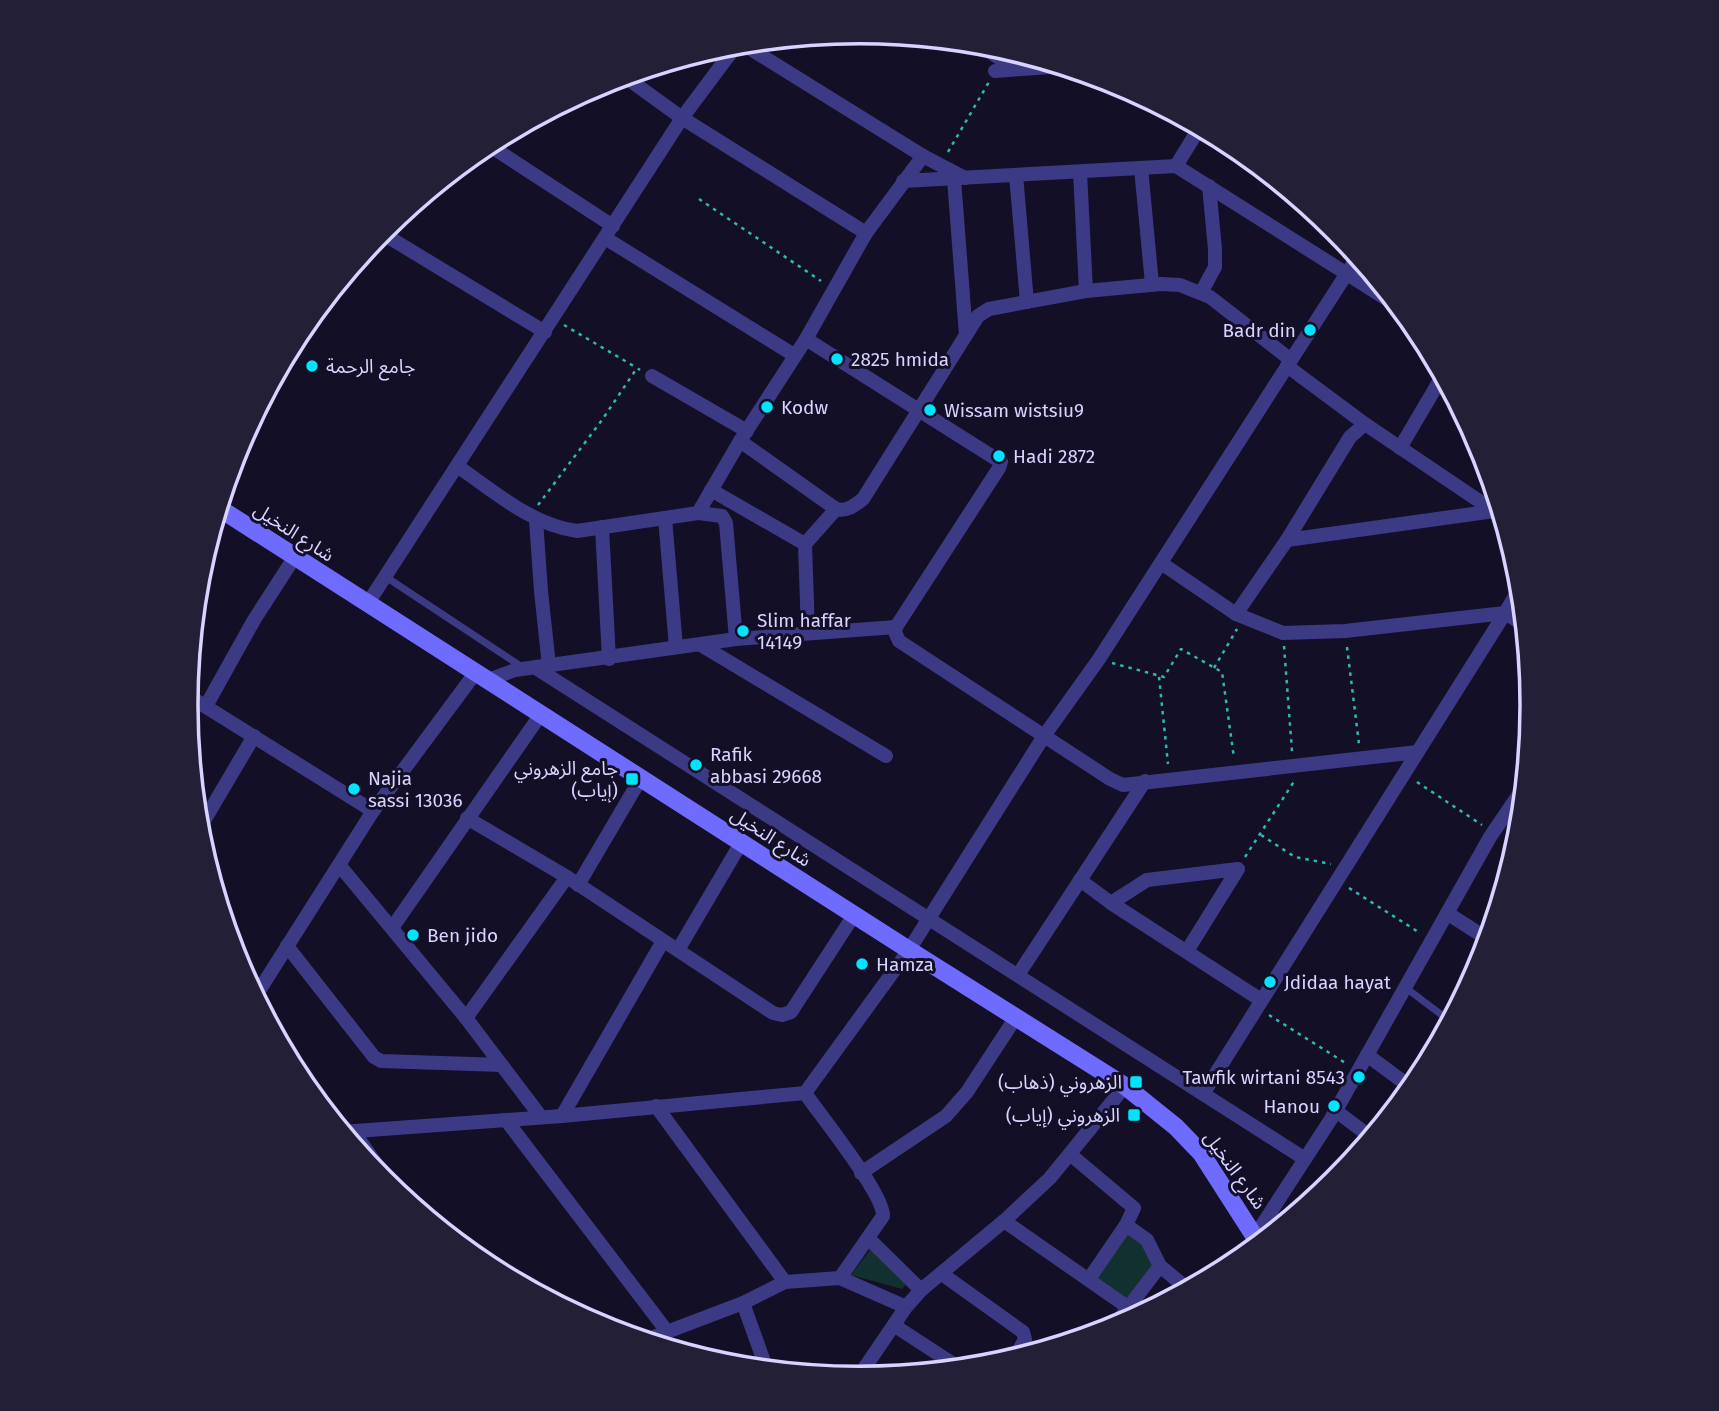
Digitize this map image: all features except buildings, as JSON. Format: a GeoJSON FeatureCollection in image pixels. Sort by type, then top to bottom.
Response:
{"type":"FeatureCollection","features":[{"type":"Feature","properties":{"kind":"main road","name":"شارع النخيل"},"geometry":{"type":"LineString","coordinates":[[227,513],[1125,1086],[1176,1127],[1201,1153],[1255,1236]]}},
{"type":"Feature","properties":{"kind":"street"},"geometry":{"type":"LineString","coordinates":[[755,52],[959,178]]}},
{"type":"Feature","properties":{"kind":"street"},"geometry":{"type":"LineString","coordinates":[[368,603],[682,118],[730,56]]}},
{"type":"Feature","properties":{"kind":"street"},"geometry":{"type":"LineString","coordinates":[[634,84],[682,118],[866,233]]}},
{"type":"Feature","properties":{"kind":"street"},"geometry":{"type":"LineString","coordinates":[[1176,166],[1195,135]]}},
{"type":"Feature","properties":{"kind":"street"},"geometry":{"type":"LineString","coordinates":[[498,152],[609,232],[794,355]]}},
{"type":"Feature","properties":{"kind":"street"},"geometry":{"type":"LineString","coordinates":[[698,513],[743,436],[806,339],[866,233],[923,156]]}},
{"type":"Feature","properties":{"kind":"street"},"geometry":{"type":"LineString","coordinates":[[903,181],[1176,166],[1375,291]]}},
{"type":"Feature","properties":{"kind":"street"},"geometry":{"type":"LineString","coordinates":[[1141,168],[1152,284]]}},
{"type":"Feature","properties":{"kind":"street"},"geometry":{"type":"LineString","coordinates":[[1080,172],[1086,291]]}},
{"type":"Feature","properties":{"kind":"street"},"geometry":{"type":"LineString","coordinates":[[1016,175],[1027,302]]}},
{"type":"Feature","properties":{"kind":"street"},"geometry":{"type":"LineString","coordinates":[[959,178],[966,335]]}},
{"type":"Feature","properties":{"kind":"street"},"geometry":{"type":"LineString","coordinates":[[1201,293],[1215,267],[1209,186]]}},
{"type":"Feature","properties":{"kind":"street"},"geometry":{"type":"LineString","coordinates":[[392,238],[550,325]]}},
{"type":"Feature","properties":{"kind":"street"},"geometry":{"type":"LineString","coordinates":[[353,1132],[506,1121],[805,1093],[909,950],[1044,736],[1099,659],[1353,265]]}},
{"type":"Feature","properties":{"kind":"street"},"geometry":{"type":"LineString","coordinates":[[652,376],[743,436],[842,511],[863,499],[978,316],[984,311],[1086,291],[1152,284],[1180,285],[1201,293],[1227,309],[1365,424],[1491,508]]}},
{"type":"Feature","properties":{"kind":"street"},"geometry":{"type":"LineString","coordinates":[[806,339],[998,458],[1001,465],[896,627],[899,640],[1123,785],[1418,752]]}},
{"type":"Feature","properties":{"kind":"street"},"geometry":{"type":"LineString","coordinates":[[1400,448],[1438,384]]}},
{"type":"Feature","properties":{"kind":"street"},"geometry":{"type":"LineString","coordinates":[[1240,616],[1350,437],[1365,424]]}},
{"type":"Feature","properties":{"kind":"street"},"geometry":{"type":"LineString","coordinates":[[457,466],[533,518],[560,529],[577,531],[698,513],[722,516],[726,523],[736,639]]}},
{"type":"Feature","properties":{"kind":"street"},"geometry":{"type":"LineString","coordinates":[[711,490],[805,544]]}},
{"type":"Feature","properties":{"kind":"street"},"geometry":{"type":"LineString","coordinates":[[808,633],[805,544],[836,509]]}},
{"type":"Feature","properties":{"kind":"street"},"geometry":{"type":"LineString","coordinates":[[1287,540],[1493,514]]}},
{"type":"Feature","properties":{"kind":"street"},"geometry":{"type":"LineString","coordinates":[[533,518],[541,591],[537,667]]}},
{"type":"Feature","properties":{"kind":"street"},"geometry":{"type":"LineString","coordinates":[[665,518],[676,647]]}},
{"type":"Feature","properties":{"kind":"street"},"geometry":{"type":"LineString","coordinates":[[602,527],[609,659]]}},
{"type":"Feature","properties":{"kind":"street"},"geometry":{"type":"LineString","coordinates":[[206,706],[254,620],[294,558]]}},
{"type":"Feature","properties":{"kind":"street"},"geometry":{"type":"LineString","coordinates":[[1161,563],[1240,616],[1283,634],[1345,631],[1506,613],[1516,620]]}},
{"type":"Feature","properties":{"kind":"street"},"geometry":{"type":"LineString","coordinates":[[1203,1094],[1513,600]]}},
{"type":"Feature","properties":{"kind":"street"},"geometry":{"type":"LineString","coordinates":[[261,987],[373,811],[482,676],[736,639],[896,627]]}},
{"type":"Feature","properties":{"kind":"street"},"geometry":{"type":"LineString","coordinates":[[701,645],[887,756]]}},
{"type":"Feature","properties":{"kind":"street"},"geometry":{"type":"LineString","coordinates":[[537,667],[1305,1158]]}},
{"type":"Feature","properties":{"kind":"street"},"geometry":{"type":"LineString","coordinates":[[198,701],[373,811]]}},
{"type":"Feature","properties":{"kind":"street"},"geometry":{"type":"LineString","coordinates":[[393,928],[541,714]]}},
{"type":"Feature","properties":{"kind":"street"},"geometry":{"type":"LineString","coordinates":[[207,816],[254,736]]}},
{"type":"Feature","properties":{"kind":"street"},"geometry":{"type":"LineString","coordinates":[[466,1018],[572,881],[641,778]]}},
{"type":"Feature","properties":{"kind":"street"},"geometry":{"type":"LineString","coordinates":[[1018,975],[1145,781]]}},
{"type":"Feature","properties":{"kind":"street"},"geometry":{"type":"LineString","coordinates":[[1264,1229],[1336,1111],[1493,832],[1515,800]]}},
{"type":"Feature","properties":{"kind":"street"},"geometry":{"type":"LineString","coordinates":[[467,818],[572,881],[773,1013],[787,1014],[796,1005],[853,915]]}},
{"type":"Feature","properties":{"kind":"street"},"geometry":{"type":"LineString","coordinates":[[678,950],[741,842]]}},
{"type":"Feature","properties":{"kind":"street"},"geometry":{"type":"LineString","coordinates":[[340,866],[466,1018],[541,1117]]}},
{"type":"Feature","properties":{"kind":"street"},"geometry":{"type":"LineString","coordinates":[[1111,903],[1147,880],[1238,869]]}},
{"type":"Feature","properties":{"kind":"street"},"geometry":{"type":"LineString","coordinates":[[1187,951],[1238,869]]}},
{"type":"Feature","properties":{"kind":"street"},"geometry":{"type":"LineString","coordinates":[[1080,880],[1187,951],[1258,1003]]}},
{"type":"Feature","properties":{"kind":"street"},"geometry":{"type":"LineString","coordinates":[[1447,913],[1480,934]]}},
{"type":"Feature","properties":{"kind":"street"},"geometry":{"type":"LineString","coordinates":[[562,1116],[663,941]]}},
{"type":"Feature","properties":{"kind":"street"},"geometry":{"type":"LineString","coordinates":[[287,946],[374,1057],[381,1062],[502,1065]]}},
{"type":"Feature","properties":{"kind":"street"},"geometry":{"type":"LineString","coordinates":[[861,1173],[946,1116],[967,1092],[1016,1017]]}},
{"type":"Feature","properties":{"kind":"street"},"geometry":{"type":"LineString","coordinates":[[1367,1055],[1404,1082]]}},
{"type":"Feature","properties":{"kind":"street"},"geometry":{"type":"LineString","coordinates":[[866,1367],[920,1290],[1004,1221],[1071,1155],[1125,1086]]}},
{"type":"Feature","properties":{"kind":"street"},"geometry":{"type":"LineString","coordinates":[[805,1093],[883,1209],[883,1216],[840,1278]]}},
{"type":"Feature","properties":{"kind":"street"},"geometry":{"type":"LineString","coordinates":[[656,1106],[785,1282]]}},
{"type":"Feature","properties":{"kind":"street"},"geometry":{"type":"LineString","coordinates":[[1336,1111],[1365,1133]]}},
{"type":"Feature","properties":{"kind":"street"},"geometry":{"type":"LineString","coordinates":[[506,1121],[666,1331]]}},
{"type":"Feature","properties":{"kind":"street"},"geometry":{"type":"LineString","coordinates":[[1071,1155],[1132,1206],[1134,1211],[1089,1279]]}},
{"type":"Feature","properties":{"kind":"street"},"geometry":{"type":"LineString","coordinates":[[1004,1221],[1129,1308]]}},
{"type":"Feature","properties":{"kind":"street"},"geometry":{"type":"LineString","coordinates":[[1126,1225],[1147,1240],[1160,1265],[1181,1283]]}},
{"type":"Feature","properties":{"kind":"street"},"geometry":{"type":"LineString","coordinates":[[868,1238],[920,1290]]}},
{"type":"Feature","properties":{"kind":"street"},"geometry":{"type":"LineString","coordinates":[[1127,1311],[1160,1265]]}},
{"type":"Feature","properties":{"kind":"street"},"geometry":{"type":"LineString","coordinates":[[942,1274],[1023,1332],[1025,1339],[1022,1347]]}},
{"type":"Feature","properties":{"kind":"street"},"geometry":{"type":"LineString","coordinates":[[657,1335],[743,1303],[785,1282],[840,1278],[906,1307]]}},
{"type":"Feature","properties":{"kind":"street"},"geometry":{"type":"LineString","coordinates":[[743,1303],[764,1360]]}},
{"type":"Feature","properties":{"kind":"street"},"geometry":{"type":"LineString","coordinates":[[895,1326],[948,1362]]}},
{"type":"Feature","properties":{"kind":"lane"},"geometry":{"type":"LineString","coordinates":[[385,576],[537,667]]}},
{"type":"Feature","properties":{"kind":"lane"},"geometry":{"type":"LineString","coordinates":[[1406,988],[1444,1016]]}},
{"type":"Feature","properties":{"kind":"path"},"geometry":{"type":"LineString","coordinates":[[940,164],[1002,60]]}},
{"type":"Feature","properties":{"kind":"path"},"geometry":{"type":"LineString","coordinates":[[699,199],[832,289]]}},
{"type":"Feature","properties":{"kind":"path"},"geometry":{"type":"LineString","coordinates":[[550,325],[652,376]]}},
{"type":"Feature","properties":{"kind":"path"},"geometry":{"type":"LineString","coordinates":[[533,518],[637,368]]}},
{"type":"Feature","properties":{"kind":"path"},"geometry":{"type":"LineString","coordinates":[[1214,668],[1240,616]]}},
{"type":"Feature","properties":{"kind":"path"},"geometry":{"type":"LineString","coordinates":[[1345,631],[1360,758]]}},
{"type":"Feature","properties":{"kind":"path"},"geometry":{"type":"LineString","coordinates":[[1238,869],[1299,764],[1283,634]]}},
{"type":"Feature","properties":{"kind":"path"},"geometry":{"type":"LineString","coordinates":[[1099,659],[1164,677],[1181,649],[1222,672],[1236,771]]}},
{"type":"Feature","properties":{"kind":"path"},"geometry":{"type":"LineString","coordinates":[[1158,676],[1170,778]]}},
{"type":"Feature","properties":{"kind":"path"},"geometry":{"type":"LineString","coordinates":[[1404,774],[1493,832]]}},
{"type":"Feature","properties":{"kind":"path"},"geometry":{"type":"LineString","coordinates":[[1259,835],[1295,857],[1345,866]]}},
{"type":"Feature","properties":{"kind":"path"},"geometry":{"type":"LineString","coordinates":[[1336,881],[1432,940]]}},
{"type":"Feature","properties":{"kind":"path"},"geometry":{"type":"LineString","coordinates":[[1258,1003],[1358,1071]]}},
{"type":"Feature","properties":{"kind":"green space"},"geometry":{"type":"Polygon","coordinates":[[[1127,1231],[1144,1244],[1154,1265],[1128,1302],[1095,1279],[1127,1231]]]}},
{"type":"Feature","properties":{"kind":"green space"},"geometry":{"type":"Polygon","coordinates":[[[873,1246],[907,1283],[902,1289],[851,1275],[873,1246]]]}},
{"type":"Feature","properties":{"kind":"place","name":"Badr din"},"geometry":{"type":"Point","coordinates":[1310,330]}},
{"type":"Feature","properties":{"kind":"place","name":"2825 hmida"},"geometry":{"type":"Point","coordinates":[837,359]}},
{"type":"Feature","properties":{"kind":"place","name":"جامع الرحمة"},"geometry":{"type":"Point","coordinates":[312,366]}},
{"type":"Feature","properties":{"kind":"place","name":"Kodw"},"geometry":{"type":"Point","coordinates":[767,407]}},
{"type":"Feature","properties":{"kind":"place","name":"Wissam wistsiu9"},"geometry":{"type":"Point","coordinates":[930,410]}},
{"type":"Feature","properties":{"kind":"place","name":"Hadi 2872"},"geometry":{"type":"Point","coordinates":[999,456]}},
{"type":"Feature","properties":{"kind":"place","name":"Slim haffar 14149"},"geometry":{"type":"Point","coordinates":[743,631]}},
{"type":"Feature","properties":{"kind":"place","name":"Rafik abbasi 29668"},"geometry":{"type":"Point","coordinates":[696,765]}},
{"type":"Feature","properties":{"kind":"place","name":"جامع الزهروني (إياب)"},"geometry":{"type":"Point","coordinates":[632,779]}},
{"type":"Feature","properties":{"kind":"place","name":"Najia sassi 13036"},"geometry":{"type":"Point","coordinates":[354,789]}},
{"type":"Feature","properties":{"kind":"place","name":"Ben jido"},"geometry":{"type":"Point","coordinates":[413,935]}},
{"type":"Feature","properties":{"kind":"place","name":"Hamza"},"geometry":{"type":"Point","coordinates":[862,964]}},
{"type":"Feature","properties":{"kind":"place","name":"Jdidaa hayat"},"geometry":{"type":"Point","coordinates":[1270,982]}},
{"type":"Feature","properties":{"kind":"place","name":"Tawfik wirtani 8543"},"geometry":{"type":"Point","coordinates":[1359,1077]}},
{"type":"Feature","properties":{"kind":"place","name":"الزهروني (ذهاب)"},"geometry":{"type":"Point","coordinates":[1136,1082]}},
{"type":"Feature","properties":{"kind":"place","name":"Hanou"},"geometry":{"type":"Point","coordinates":[1334,1106]}},
{"type":"Feature","properties":{"kind":"place","name":"الزهروني (إياب)"},"geometry":{"type":"Point","coordinates":[1134,1115]}}]}
